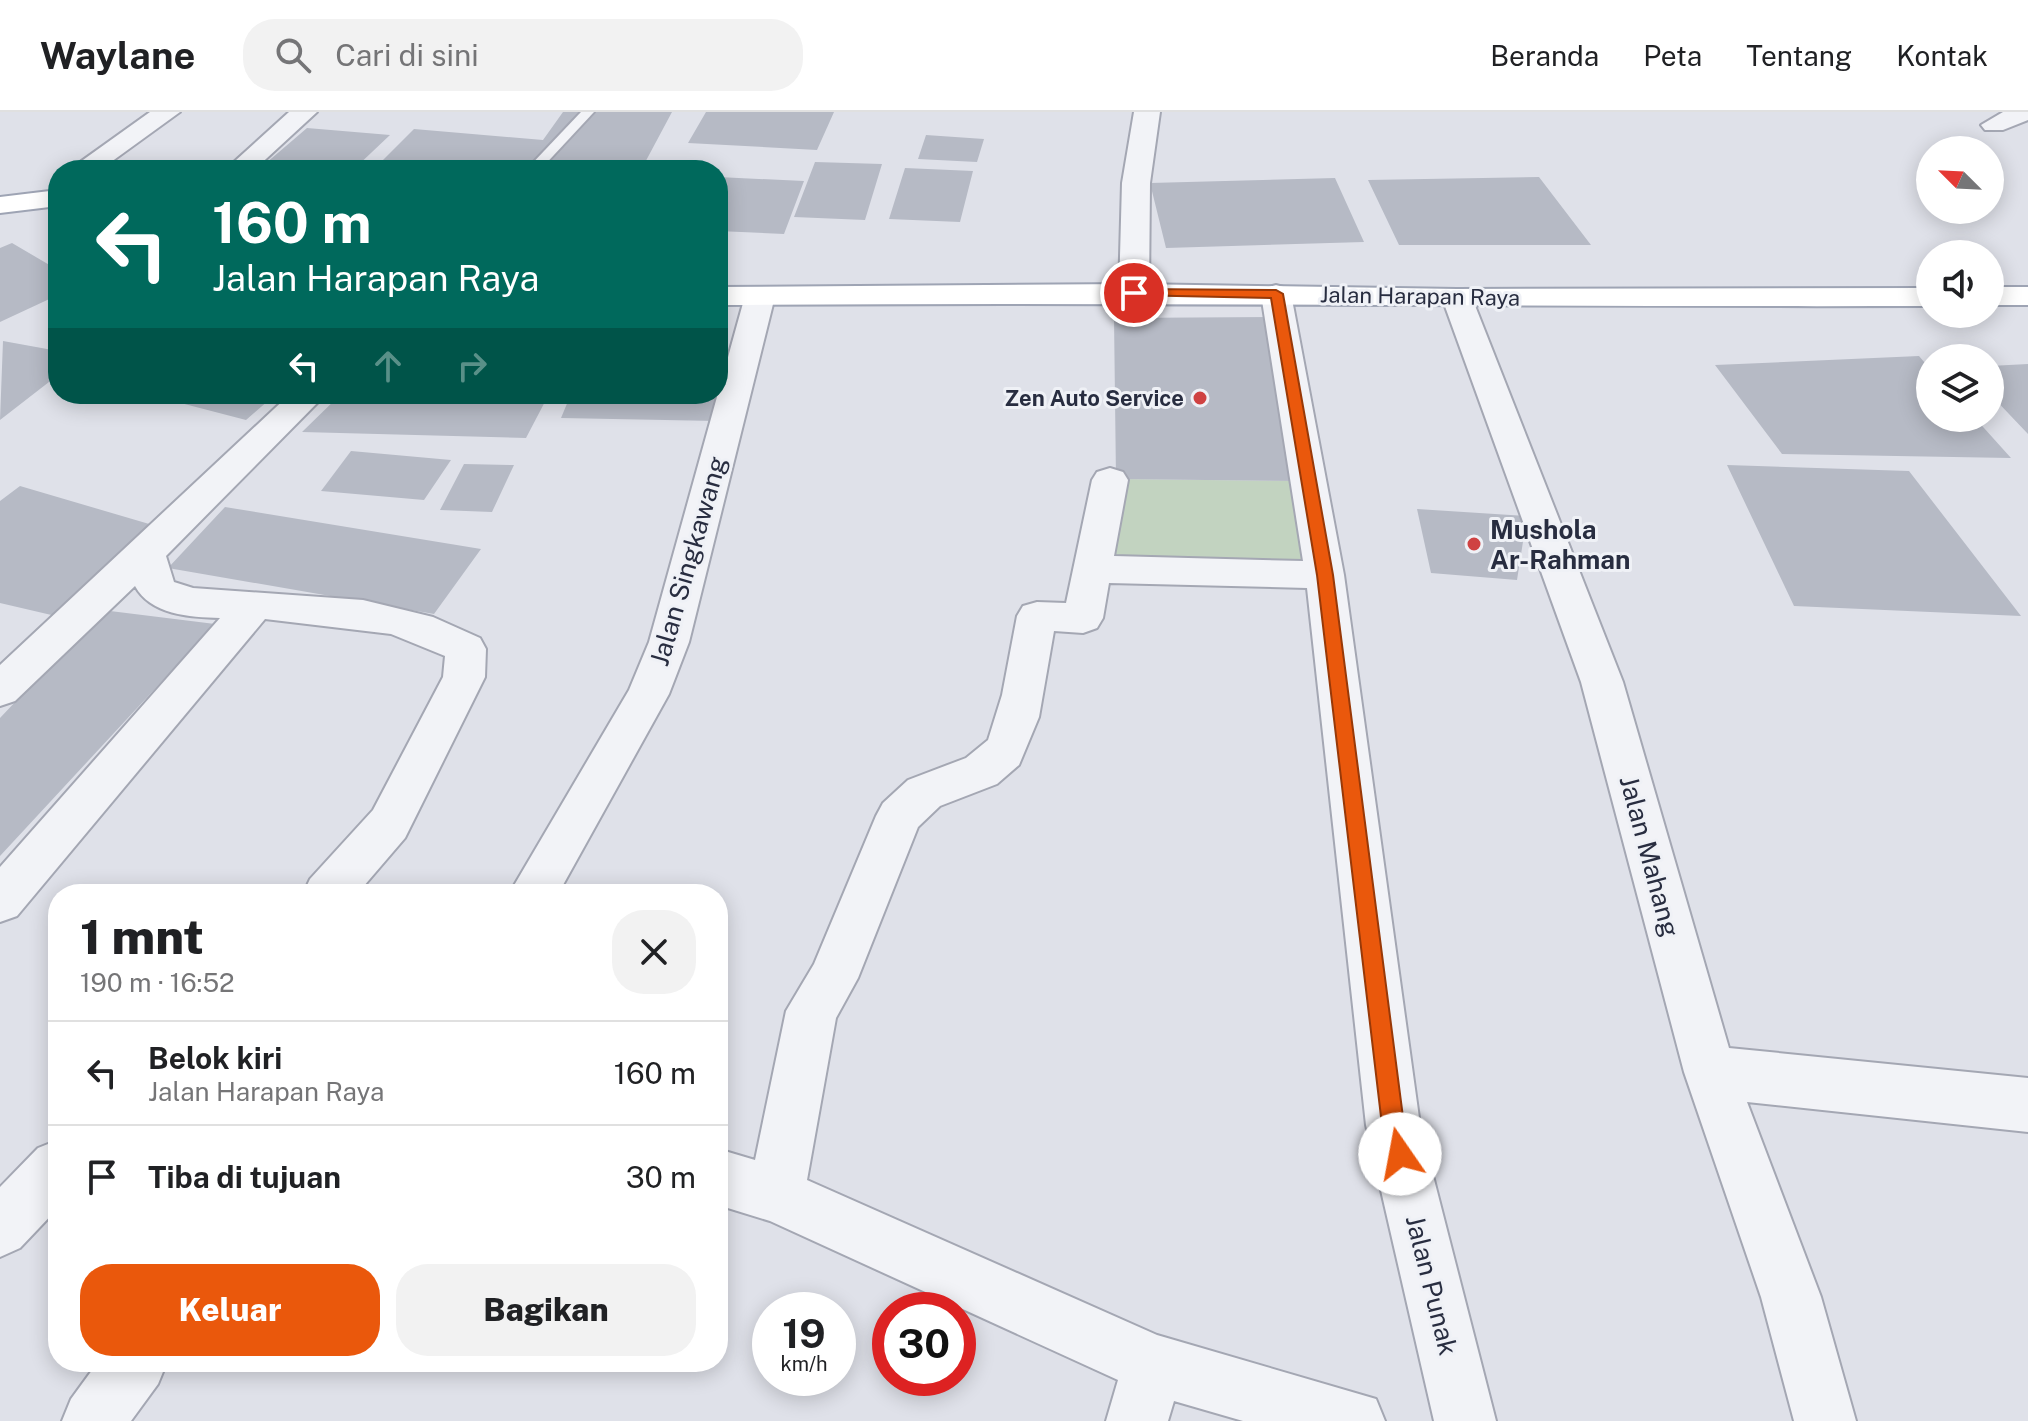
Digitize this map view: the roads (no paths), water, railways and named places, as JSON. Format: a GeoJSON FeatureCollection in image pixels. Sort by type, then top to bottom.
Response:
{"type":"FeatureCollection","features":[{"type":"Feature","properties":{"kind":"main road"},"geometry":{"type":"LineString","coordinates":[[0,205],[48,195]]}},
{"type":"Feature","properties":{"kind":"main road","name":"Jalan Harapan Raya"},"geometry":{"type":"LineString","coordinates":[[728,296],[1134,293],[1457,298],[1916,297]]}},
{"type":"Feature","properties":{"kind":"main road"},"geometry":{"type":"LineString","coordinates":[[2004,296],[2028,296]]}},
{"type":"Feature","properties":{"kind":"street"},"geometry":{"type":"LineString","coordinates":[[97,160],[167,112]]}},
{"type":"Feature","properties":{"kind":"street"},"geometry":{"type":"LineString","coordinates":[[249,160],[304,112]]}},
{"type":"Feature","properties":{"kind":"street"},"geometry":{"type":"LineString","coordinates":[[1134,293],[1136,183],[1147,112]]}},
{"type":"Feature","properties":{"kind":"street"},"geometry":{"type":"LineString","coordinates":[[1994,125],[2024,112]]}},
{"type":"Feature","properties":{"kind":"street","name":"Jalan Punak"},"geometry":{"type":"LineString","coordinates":[[1276,294],[1325,575],[1393,1125],[1465,1421]]}},
{"type":"Feature","properties":{"kind":"street","name":"Jalan Singkawang"},"geometry":{"type":"LineString","coordinates":[[539,884],[648,694],[669,642],[760,296]]}},
{"type":"Feature","properties":{"kind":"street","name":"Jalan Mahang"},"geometry":{"type":"LineString","coordinates":[[1457,298],[1602,682],[1710,1072],[1791,1297],[1825,1421]]}},
{"type":"Feature","properties":{"kind":"street"},"geometry":{"type":"LineString","coordinates":[[0,690],[299,404]]}},
{"type":"Feature","properties":{"kind":"street"},"geometry":{"type":"LineString","coordinates":[[776,1195],[812,1011],[833,978],[899,816],[917,794],[994,763],[1010,746],[1037,616],[1083,618],[1110,480]]}},
{"type":"Feature","properties":{"kind":"street"},"geometry":{"type":"LineString","coordinates":[[146,553],[151,582],[160,592],[215,603],[255,604],[405,621],[442,633],[466,649],[464,677],[389,824],[336,884]]}},
{"type":"Feature","properties":{"kind":"street"},"geometry":{"type":"LineString","coordinates":[[1093,569],[1325,575]]}},
{"type":"Feature","properties":{"kind":"street"},"geometry":{"type":"LineString","coordinates":[[0,901],[255,604]]}},
{"type":"Feature","properties":{"kind":"street"},"geometry":{"type":"LineString","coordinates":[[1710,1072],[2028,1105]]}},
{"type":"Feature","properties":{"kind":"street"},"geometry":{"type":"LineString","coordinates":[[0,1228],[48,1178]]}},
{"type":"Feature","properties":{"kind":"street"},"geometry":{"type":"LineString","coordinates":[[728,1180],[776,1195],[1145,1393],[1354,1421]]}},
{"type":"Feature","properties":{"kind":"street"},"geometry":{"type":"LineString","coordinates":[[93,1421],[129,1372]]}},
{"type":"Feature","properties":{"kind":"lane"},"geometry":{"type":"LineString","coordinates":[[542,160],[588,112]]}},
{"type":"Feature","properties":{"kind":"place","name":"Zen Auto Service"},"geometry":{"type":"Point","coordinates":[1200,398]}},
{"type":"Feature","properties":{"kind":"place","name":"Mushola Ar-Rahman"},"geometry":{"type":"Point","coordinates":[1474,544]}}]}
